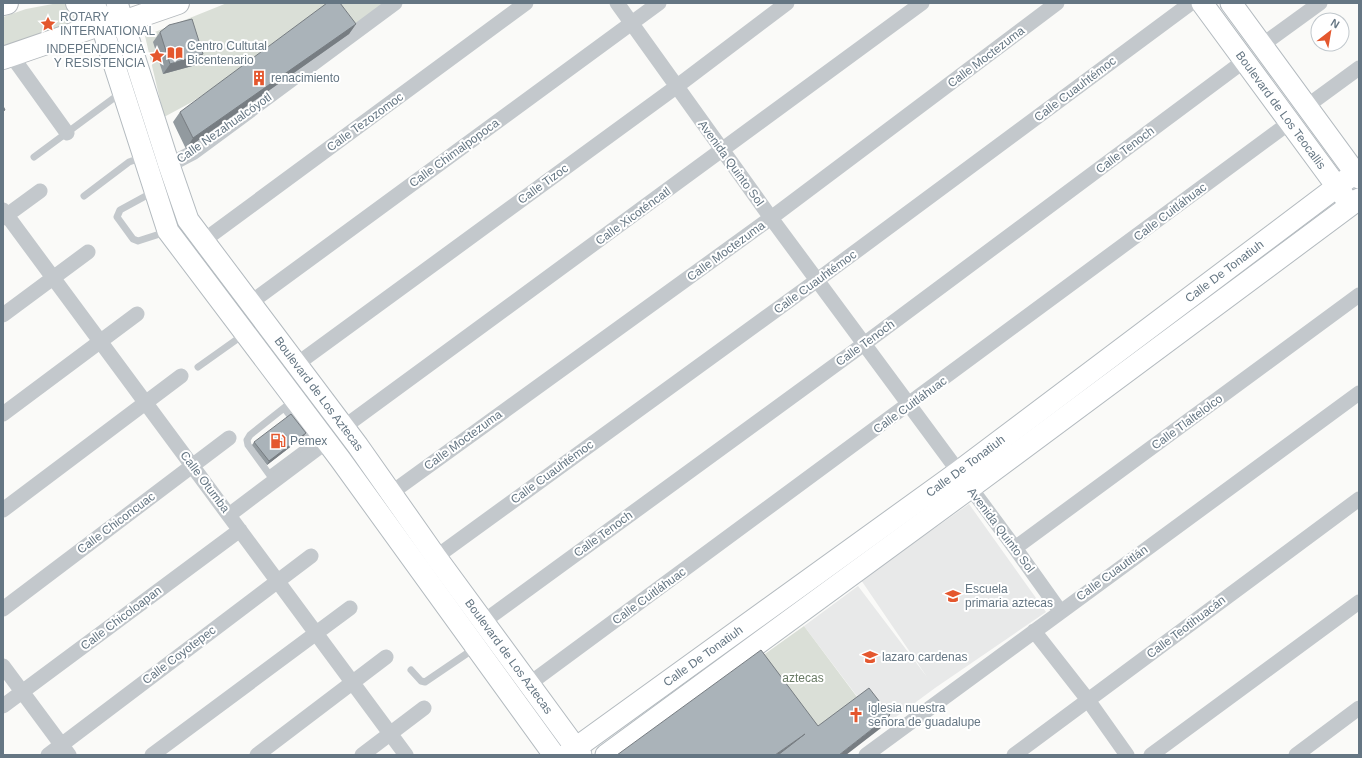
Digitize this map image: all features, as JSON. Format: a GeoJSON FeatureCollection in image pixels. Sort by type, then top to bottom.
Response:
{"type":"FeatureCollection","features":[{"type":"Feature","properties":{"kind":"main road"},"geometry":{"type":"LineString","coordinates":[[3,4],[7,3]]}},
{"type":"Feature","properties":{"kind":"main road"},"geometry":{"type":"LineString","coordinates":[[77,3],[98,14]]}},
{"type":"Feature","properties":{"kind":"main road"},"geometry":{"type":"LineString","coordinates":[[145,3],[173,5]]}},
{"type":"Feature","properties":{"kind":"main road"},"geometry":{"type":"LineString","coordinates":[[7,56],[98,14],[173,5]]}},
{"type":"Feature","properties":{"kind":"street","name":"Calle Nezahualcóyotl"},"geometry":{"type":"LineString","coordinates":[[169,166],[194,152],[395,3]]}},
{"type":"Feature","properties":{"kind":"street","name":"Calle Tezozomoc"},"geometry":{"type":"LineString","coordinates":[[203,241],[526,3]]}},
{"type":"Feature","properties":{"kind":"street","name":"Avenida Quinto Sol"},"geometry":{"type":"LineString","coordinates":[[617,3],[816,281],[864,344],[908,406],[1016,548],[1060,611]]}},
{"type":"Feature","properties":{"kind":"street","name":"Calle Chimalpopoca"},"geometry":{"type":"LineString","coordinates":[[250,303],[659,3]]}},
{"type":"Feature","properties":{"kind":"street","name":"Calle Tizoc"},"geometry":{"type":"LineString","coordinates":[[297,364],[676,87],[787,3]]}},
{"type":"Feature","properties":{"kind":"street","name":"Calle Xicoténcatl"},"geometry":{"type":"LineString","coordinates":[[344,427],[922,3]]}},
{"type":"Feature","properties":{"kind":"street","name":"Calle Moctezuma"},"geometry":{"type":"LineString","coordinates":[[391,493],[771,218],[1057,3]]}},
{"type":"Feature","properties":{"kind":"street","name":"Calle Cuauhtémoc"},"geometry":{"type":"LineString","coordinates":[[436,557],[816,281],[1191,3]]}},
{"type":"Feature","properties":{"kind":"street","name":"Boulevard de Los Teocallis"},"geometry":{"type":"LineString","coordinates":[[1202,3],[1337,188],[1356,207]]}},
{"type":"Feature","properties":{"kind":"street","name":"Boulevard de Los Teocallis"},"geometry":{"type":"LineString","coordinates":[[1231,3],[1358,174]]}},
{"type":"Feature","properties":{"kind":"street"},"geometry":{"type":"LineString","coordinates":[[1262,45],[1320,3]]}},
{"type":"Feature","properties":{"kind":"street","name":"Boulevard de Los Aztecas"},"geometry":{"type":"LineString","coordinates":[[120,12],[184,210],[203,241],[297,364],[300,396],[318,442],[340,459],[475,648],[554,755]]}},
{"type":"Feature","properties":{"kind":"street","name":"Boulevard de Los Aztecas"},"geometry":{"type":"LineString","coordinates":[[98,14],[168,231],[245,333],[300,396],[344,427],[436,557],[529,684],[574,752]]}},
{"type":"Feature","properties":{"kind":"street"},"geometry":{"type":"LineString","coordinates":[[7,56],[67,133]]}},
{"type":"Feature","properties":{"kind":"street","name":"Calle Tenoch"},"geometry":{"type":"LineString","coordinates":[[483,622],[864,344],[1244,61]]}},
{"type":"Feature","properties":{"kind":"street"},"geometry":{"type":"LineString","coordinates":[[1307,106],[1359,68]]}},
{"type":"Feature","properties":{"kind":"street","name":"Calle Cuitláhuac"},"geometry":{"type":"LineString","coordinates":[[529,684],[908,406],[1289,123]]}},
{"type":"Feature","properties":{"kind":"street","name":"Calle De Tonatiuh"},"geometry":{"type":"LineString","coordinates":[[574,752],[958,472],[1337,188],[1358,174]]}},
{"type":"Feature","properties":{"kind":"street"},"geometry":{"type":"LineString","coordinates":[[4,215],[40,191]]}},
{"type":"Feature","properties":{"kind":"street","name":"Calle De Tonatiuh"},"geometry":{"type":"LineString","coordinates":[[606,755],[1356,207]]}},
{"type":"Feature","properties":{"kind":"street","name":"Calle Otumba"},"geometry":{"type":"LineString","coordinates":[[4,215],[101,341],[406,755]]}},
{"type":"Feature","properties":{"kind":"street"},"geometry":{"type":"LineString","coordinates":[[3,315],[88,252]]}},
{"type":"Feature","properties":{"kind":"street","name":"Calle Tlaltelolco"},"geometry":{"type":"LineString","coordinates":[[1016,548],[1359,295]]}},
{"type":"Feature","properties":{"kind":"street"},"geometry":{"type":"LineString","coordinates":[[3,414],[137,314]]}},
{"type":"Feature","properties":{"kind":"street"},"geometry":{"type":"LineString","coordinates":[[3,510],[181,376]]}},
{"type":"Feature","properties":{"kind":"street","name":"Calle Cuautitlán"},"geometry":{"type":"LineString","coordinates":[[866,755],[1034,630],[1359,393]]}},
{"type":"Feature","properties":{"kind":"street","name":"Calle Chiconcuac"},"geometry":{"type":"LineString","coordinates":[[3,609],[229,438]]}},
{"type":"Feature","properties":{"kind":"street"},"geometry":{"type":"LineString","coordinates":[[229,515],[272,478],[318,442]]}},
{"type":"Feature","properties":{"kind":"street"},"geometry":{"type":"LineString","coordinates":[[340,459],[358,446]]}},
{"type":"Feature","properties":{"kind":"street","name":"Calle Teotihuacán"},"geometry":{"type":"LineString","coordinates":[[1014,755],[1359,499]]}},
{"type":"Feature","properties":{"kind":"street","name":"Calle Chicoloapan"},"geometry":{"type":"LineString","coordinates":[[3,706],[240,530]]}},
{"type":"Feature","properties":{"kind":"street","name":"Calle Coyotepec"},"geometry":{"type":"LineString","coordinates":[[48,755],[65,750],[278,581],[312,556]]}},
{"type":"Feature","properties":{"kind":"street"},"geometry":{"type":"LineString","coordinates":[[1151,755],[1359,602]]}},
{"type":"Feature","properties":{"kind":"street"},"geometry":{"type":"LineString","coordinates":[[152,755],[350,608]]}},
{"type":"Feature","properties":{"kind":"street"},"geometry":{"type":"LineString","coordinates":[[1034,630],[1088,700],[1127,755]]}},
{"type":"Feature","properties":{"kind":"street"},"geometry":{"type":"LineString","coordinates":[[257,755],[386,657]]}},
{"type":"Feature","properties":{"kind":"street"},"geometry":{"type":"LineString","coordinates":[[3,666],[65,750]]}},
{"type":"Feature","properties":{"kind":"street"},"geometry":{"type":"LineString","coordinates":[[362,755],[424,708]]}},
{"type":"Feature","properties":{"kind":"street"},"geometry":{"type":"LineString","coordinates":[[1296,755],[1359,708]]}},
{"type":"Feature","properties":{"kind":"lane"},"geometry":{"type":"LineString","coordinates":[[34,157],[122,92]]}},
{"type":"Feature","properties":{"kind":"lane"},"geometry":{"type":"LineString","coordinates":[[84,196],[129,162],[143,157]]}},
{"type":"Feature","properties":{"kind":"lane"},"geometry":{"type":"LineString","coordinates":[[155,192],[120,210],[117,217],[133,239],[138,241],[168,231]]}},
{"type":"Feature","properties":{"kind":"lane"},"geometry":{"type":"LineString","coordinates":[[198,367],[245,333]]}},
{"type":"Feature","properties":{"kind":"lane"},"geometry":{"type":"LineString","coordinates":[[272,478],[248,445],[247,440],[250,435],[300,396]]}},
{"type":"Feature","properties":{"kind":"lane"},"geometry":{"type":"LineString","coordinates":[[411,670],[421,681],[427,682],[475,648]]}},
{"type":"Feature","properties":{"kind":"shaded area","name":"Escuela primaria aztecas"},"geometry":{"type":"Polygon","coordinates":[[[969,504],[1046,612],[935,688],[881,728],[804,626],[858,586],[927,677],[861,580],[969,504]]]}},
{"type":"Feature","properties":{"kind":"green space"},"geometry":{"type":"Polygon","coordinates":[[[58,3],[72,3],[83,18],[71,26],[3,53],[3,17],[26,9],[58,3]]]}},
{"type":"Feature","properties":{"kind":"green space"},"geometry":{"type":"Polygon","coordinates":[[[227,3],[390,3],[352,29],[233,75],[192,102],[164,117],[145,36],[227,3]]]}},
{"type":"Feature","properties":{"kind":"green space","name":"aztecas"},"geometry":{"type":"Polygon","coordinates":[[[804,626],[860,701],[808,739],[752,663],[804,626]]]}},
{"type":"Feature","properties":{"kind":"building","name":"renacimiento"},"geometry":{"type":"Polygon","coordinates":[[[327,3],[340,3],[356,24],[193,138],[180,112],[327,3]]]}},
{"type":"Feature","properties":{"kind":"building"},"geometry":{"type":"Polygon","coordinates":[[[192,19],[203,54],[170,64],[160,32],[169,25],[192,19]]]}},
{"type":"Feature","properties":{"kind":"building","name":"Pemex"},"geometry":{"type":"Polygon","coordinates":[[[291,414],[306,433],[269,461],[254,442],[291,414]]]}},
{"type":"Feature","properties":{"kind":"building"},"geometry":{"type":"Polygon","coordinates":[[[761,650],[818,726],[869,688],[890,715],[839,755],[778,755],[805,734],[775,755],[617,755],[761,650]]]}},
{"type":"Feature","properties":{"kind":"place","name":"ROTARY INTERNATIONAL"},"geometry":{"type":"Point","coordinates":[48,24]}},
{"type":"Feature","properties":{"kind":"place","name":"Centro Cultutal Bicentenario"},"geometry":{"type":"Point","coordinates":[175,53]}},
{"type":"Feature","properties":{"kind":"place","name":"INDEPENDENCIA Y RESISTENCIA"},"geometry":{"type":"Point","coordinates":[157,56]}},
{"type":"Feature","properties":{"kind":"place","name":"renacimiento"},"geometry":{"type":"Point","coordinates":[259,78]}},
{"type":"Feature","properties":{"kind":"place","name":"Pemex"},"geometry":{"type":"Point","coordinates":[278,441]}},
{"type":"Feature","properties":{"kind":"place","name":"Escuela primaria aztecas"},"geometry":{"type":"Point","coordinates":[953,596]}},
{"type":"Feature","properties":{"kind":"place","name":"lazaro cardenas"},"geometry":{"type":"Point","coordinates":[870,657]}},
{"type":"Feature","properties":{"kind":"place","name":"iglesia nuestra señora de guadalupe"},"geometry":{"type":"Point","coordinates":[856,715]}}]}
